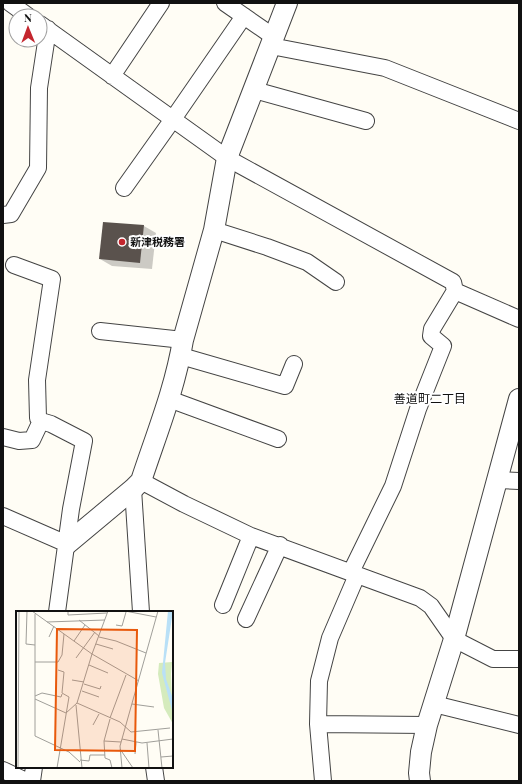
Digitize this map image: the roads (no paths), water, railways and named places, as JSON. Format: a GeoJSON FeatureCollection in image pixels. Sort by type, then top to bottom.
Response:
{"type":"FeatureCollection","features":[{"type":"Feature","properties":{"kind":"street"},"geometry":{"type":"LineString","coordinates":[[112,76],[161,3]]}},
{"type":"Feature","properties":{"kind":"street"},"geometry":{"type":"LineString","coordinates":[[225,3],[244,16],[273,42],[385,68],[519,121]]}},
{"type":"Feature","properties":{"kind":"street"},"geometry":{"type":"LineString","coordinates":[[141,611],[137,485],[169,399],[214,230],[227,158],[287,3]]}},
{"type":"Feature","properties":{"kind":"street"},"geometry":{"type":"LineString","coordinates":[[124,188],[244,16]]}},
{"type":"Feature","properties":{"kind":"street"},"geometry":{"type":"LineString","coordinates":[[48,30],[227,158],[453,282],[455,291],[432,329],[432,336],[443,346],[418,408],[393,486],[354,574],[330,638],[319,680],[318,724],[323,781]]}},
{"type":"Feature","properties":{"kind":"street"},"geometry":{"type":"LineString","coordinates":[[3,215],[11,214],[38,168],[39,88],[42,48]]}},
{"type":"Feature","properties":{"kind":"street"},"geometry":{"type":"LineString","coordinates":[[254,90],[366,121]]}},
{"type":"Feature","properties":{"kind":"street"},"geometry":{"type":"LineString","coordinates":[[214,230],[307,262],[336,282]]}},
{"type":"Feature","properties":{"kind":"street"},"geometry":{"type":"LineString","coordinates":[[14,265],[52,279],[38,380],[38,418],[41,421],[51,424],[84,441],[71,509],[57,611]]}},
{"type":"Feature","properties":{"kind":"street"},"geometry":{"type":"LineString","coordinates":[[455,291],[519,319]]}},
{"type":"Feature","properties":{"kind":"street"},"geometry":{"type":"LineString","coordinates":[[100,331],[182,348],[285,386],[294,364]]}},
{"type":"Feature","properties":{"kind":"street"},"geometry":{"type":"LineString","coordinates":[[169,399],[278,439]]}},
{"type":"Feature","properties":{"kind":"street"},"geometry":{"type":"LineString","coordinates":[[423,778],[421,752],[427,725],[454,639],[519,399]]}},
{"type":"Feature","properties":{"kind":"street"},"geometry":{"type":"LineString","coordinates":[[3,437],[20,441],[32,440],[41,421]]}},
{"type":"Feature","properties":{"kind":"street"},"geometry":{"type":"LineString","coordinates":[[498,480],[519,481]]}},
{"type":"Feature","properties":{"kind":"street"},"geometry":{"type":"LineString","coordinates":[[67,544],[137,485]]}},
{"type":"Feature","properties":{"kind":"street"},"geometry":{"type":"LineString","coordinates":[[137,485],[184,504],[251,536],[280,545],[420,598],[431,606],[454,639],[493,659],[519,659]]}},
{"type":"Feature","properties":{"kind":"street"},"geometry":{"type":"LineString","coordinates":[[3,516],[67,544]]}},
{"type":"Feature","properties":{"kind":"street"},"geometry":{"type":"LineString","coordinates":[[223,605],[251,536]]}},
{"type":"Feature","properties":{"kind":"street"},"geometry":{"type":"LineString","coordinates":[[246,619],[280,545]]}},
{"type":"Feature","properties":{"kind":"street"},"geometry":{"type":"LineString","coordinates":[[434,704],[519,725]]}},
{"type":"Feature","properties":{"kind":"street"},"geometry":{"type":"LineString","coordinates":[[318,724],[427,725]]}},
{"type":"Feature","properties":{"kind":"street"},"geometry":{"type":"LineString","coordinates":[[32,781],[34,768]]}},
{"type":"Feature","properties":{"kind":"street"},"geometry":{"type":"LineString","coordinates":[[154,768],[156,781]]}},
{"type":"Feature","properties":{"kind":"street"},"geometry":{"type":"LineString","coordinates":[[3,770],[26,781]]}},
{"type":"Feature","properties":{"kind":"place","name":"新津税務署"},"geometry":{"type":"Point","coordinates":[122,242]}},
{"type":"Feature","properties":{"kind":"district","name":"善道町二丁目"},"geometry":{"type":"Point","coordinates":[430,399]}}]}
